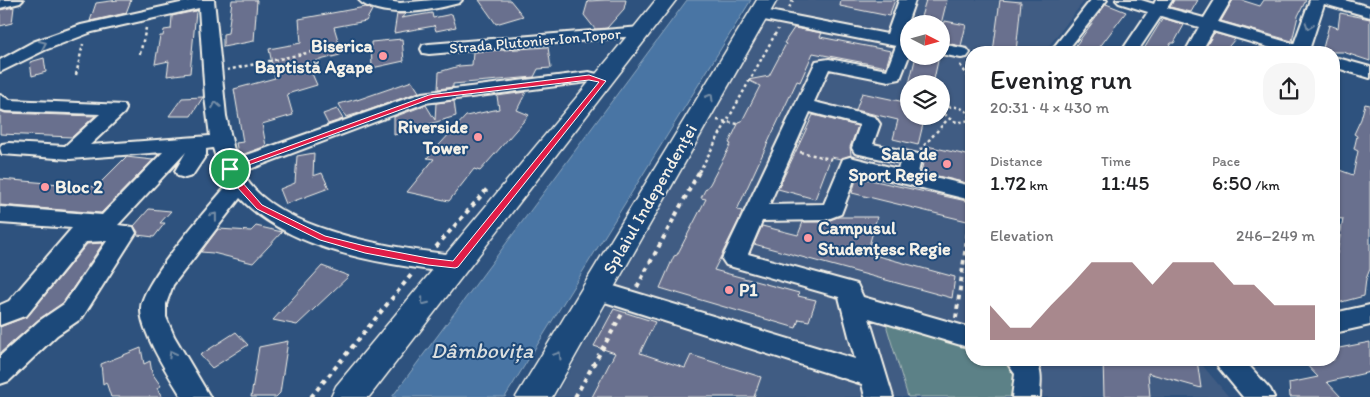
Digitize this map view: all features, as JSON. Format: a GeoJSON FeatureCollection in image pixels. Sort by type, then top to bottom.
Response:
{"type":"FeatureCollection","features":[{"type":"Feature","properties":{"kind":"main road"},"geometry":{"type":"LineString","coordinates":[[348,397],[666,0]]}},
{"type":"Feature","properties":{"kind":"main road","name":"Splaiul Independenței"},"geometry":{"type":"LineString","coordinates":[[533,397],[763,7]]}},
{"type":"Feature","properties":{"kind":"street"},"geometry":{"type":"LineString","coordinates":[[0,3],[14,0]]}},
{"type":"Feature","properties":{"kind":"street"},"geometry":{"type":"LineString","coordinates":[[368,0],[386,8],[397,9],[428,6],[454,0]]}},
{"type":"Feature","properties":{"kind":"street"},"geometry":{"type":"LineString","coordinates":[[906,15],[907,0]]}},
{"type":"Feature","properties":{"kind":"street"},"geometry":{"type":"LineString","coordinates":[[1063,46],[1099,0]]}},
{"type":"Feature","properties":{"kind":"street"},"geometry":{"type":"LineString","coordinates":[[1124,0],[1161,5],[1208,25],[1280,46]]}},
{"type":"Feature","properties":{"kind":"street"},"geometry":{"type":"LineString","coordinates":[[1196,46],[1223,0]]}},
{"type":"Feature","properties":{"kind":"street"},"geometry":{"type":"LineString","coordinates":[[0,67],[39,46],[87,28],[206,1],[210,61],[224,156],[234,176],[260,207],[323,238],[342,245],[416,264],[455,264]]}},
{"type":"Feature","properties":{"kind":"street"},"geometry":{"type":"LineString","coordinates":[[1325,1],[1370,12]]}},
{"type":"Feature","properties":{"kind":"street"},"geometry":{"type":"LineString","coordinates":[[1303,46],[1325,1]]}},
{"type":"Feature","properties":{"kind":"street"},"geometry":{"type":"LineString","coordinates":[[1316,46],[1325,1]]}},
{"type":"Feature","properties":{"kind":"street"},"geometry":{"type":"LineString","coordinates":[[1133,46],[1161,5]]}},
{"type":"Feature","properties":{"kind":"street"},"geometry":{"type":"LineString","coordinates":[[763,7],[784,19],[900,41]]}},
{"type":"Feature","properties":{"kind":"street","name":"Strada Plutonier Ion Topor"},"geometry":{"type":"LineString","coordinates":[[428,49],[642,32]]}},
{"type":"Feature","properties":{"kind":"street"},"geometry":{"type":"LineString","coordinates":[[950,51],[961,53]]}},
{"type":"Feature","properties":{"kind":"street"},"geometry":{"type":"LineString","coordinates":[[876,386],[850,291],[734,259],[822,65],[829,64],[889,76],[894,75],[900,53]]}},
{"type":"Feature","properties":{"kind":"street"},"geometry":{"type":"LineString","coordinates":[[1340,64],[1370,73]]}},
{"type":"Feature","properties":{"kind":"street"},"geometry":{"type":"LineString","coordinates":[[196,397],[158,328],[153,310],[156,296],[165,279],[234,176],[432,96],[589,78],[603,81]]}},
{"type":"Feature","properties":{"kind":"street"},"geometry":{"type":"LineString","coordinates":[[2,104],[117,109],[70,153]]}},
{"type":"Feature","properties":{"kind":"street"},"geometry":{"type":"LineString","coordinates":[[804,106],[865,119],[870,124],[862,148],[965,192]]}},
{"type":"Feature","properties":{"kind":"street"},"geometry":{"type":"LineString","coordinates":[[10,149],[70,153],[222,141]]}},
{"type":"Feature","properties":{"kind":"street"},"geometry":{"type":"LineString","coordinates":[[185,171],[196,155],[189,144]]}},
{"type":"Feature","properties":{"kind":"street"},"geometry":{"type":"LineString","coordinates":[[0,215],[107,223],[189,144]]}},
{"type":"Feature","properties":{"kind":"street"},"geometry":{"type":"LineString","coordinates":[[755,213],[825,212],[833,209],[850,164],[909,169]]}},
{"type":"Feature","properties":{"kind":"street"},"geometry":{"type":"LineString","coordinates":[[0,315],[18,308],[80,234],[125,233],[72,312],[48,328],[0,373]]}},
{"type":"Feature","properties":{"kind":"street"},"geometry":{"type":"LineString","coordinates":[[597,290],[876,386]]}},
{"type":"Feature","properties":{"kind":"street"},"geometry":{"type":"LineString","coordinates":[[853,304],[963,336]]}},
{"type":"Feature","properties":{"kind":"street"},"geometry":{"type":"LineString","coordinates":[[1340,322],[1370,316]]}},
{"type":"Feature","properties":{"kind":"street"},"geometry":{"type":"LineString","coordinates":[[1023,366],[1028,371],[1026,397]]}},
{"type":"Feature","properties":{"kind":"street"},"geometry":{"type":"LineString","coordinates":[[1233,366],[1260,397]]}},
{"type":"Feature","properties":{"kind":"path"},"geometry":{"type":"LineString","coordinates":[[575,397],[630,300],[793,0]]}},
{"type":"Feature","properties":{"kind":"path"},"geometry":{"type":"LineString","coordinates":[[140,54],[149,14]]}},
{"type":"Feature","properties":{"kind":"path"},"geometry":{"type":"LineString","coordinates":[[76,75],[87,28]]}},
{"type":"Feature","properties":{"kind":"path"},"geometry":{"type":"LineString","coordinates":[[210,61],[229,70],[312,52]]}},
{"type":"Feature","properties":{"kind":"path"},"geometry":{"type":"LineString","coordinates":[[950,107],[961,108],[965,111]]}},
{"type":"Feature","properties":{"kind":"path"},"geometry":{"type":"LineString","coordinates":[[714,119],[738,124]]}},
{"type":"Feature","properties":{"kind":"path"},"geometry":{"type":"LineString","coordinates":[[950,119],[965,122]]}},
{"type":"Feature","properties":{"kind":"path"},"geometry":{"type":"LineString","coordinates":[[909,169],[943,125]]}},
{"type":"Feature","properties":{"kind":"path"},"geometry":{"type":"LineString","coordinates":[[785,148],[850,164]]}},
{"type":"Feature","properties":{"kind":"path"},"geometry":{"type":"LineString","coordinates":[[963,336],[965,294]]}},
{"type":"Feature","properties":{"kind":"shaded area","name":"Campusul Studențesc Regie"},"geometry":{"type":"Polygon","coordinates":[[[778,0],[1085,0],[1049,46],[965,46],[965,366],[1203,366],[1229,397],[555,397],[778,0]]]}},
{"type":"Feature","properties":{"kind":"green space"},"geometry":{"type":"Polygon","coordinates":[[[888,318],[965,341],[965,366],[1014,366],[1019,397],[908,397],[887,328],[888,318]]]}},
{"type":"Feature","properties":{"kind":"water","name":"Dâmbovița"},"geometry":{"type":"Polygon","coordinates":[[[687,0],[751,0],[505,397],[392,397],[687,0]]]}},
{"type":"Feature","properties":{"kind":"building"},"geometry":{"type":"Polygon","coordinates":[[[131,0],[126,13],[90,21],[96,3],[131,0]]]}},
{"type":"Feature","properties":{"kind":"building"},"geometry":{"type":"Polygon","coordinates":[[[232,0],[257,0],[254,41],[223,47],[223,34],[228,33],[232,0]]]}},
{"type":"Feature","properties":{"kind":"building"},"geometry":{"type":"Polygon","coordinates":[[[479,0],[510,0],[523,16],[496,24],[479,0]]]}},
{"type":"Feature","properties":{"kind":"building"},"geometry":{"type":"Polygon","coordinates":[[[626,0],[624,9],[607,28],[595,29],[584,15],[588,1],[626,0]]]}},
{"type":"Feature","properties":{"kind":"building"},"geometry":{"type":"Polygon","coordinates":[[[841,0],[895,0],[889,16],[840,6],[841,0]]]}},
{"type":"Feature","properties":{"kind":"building"},"geometry":{"type":"Polygon","coordinates":[[[926,0],[947,0],[943,15],[922,15],[926,0]]]}},
{"type":"Feature","properties":{"kind":"building"},"geometry":{"type":"Polygon","coordinates":[[[1000,0],[1021,2],[1017,46],[994,46],[1000,0]]]}},
{"type":"Feature","properties":{"kind":"building"},"geometry":{"type":"Polygon","coordinates":[[[1174,0],[1198,0],[1191,12],[1170,7],[1174,0]]]}},
{"type":"Feature","properties":{"kind":"building"},"geometry":{"type":"Polygon","coordinates":[[[1233,0],[1241,0],[1260,6],[1264,0],[1306,0],[1298,16],[1292,41],[1221,21],[1233,0]]]}},
{"type":"Feature","properties":{"kind":"building"},"geometry":{"type":"Polygon","coordinates":[[[1106,4],[1126,12],[1100,46],[1075,46],[1106,4]]]}},
{"type":"Feature","properties":{"kind":"building"},"geometry":{"type":"Polygon","coordinates":[[[14,7],[12,23],[0,26],[0,10],[14,7]]]}},
{"type":"Feature","properties":{"kind":"building"},"geometry":{"type":"Polygon","coordinates":[[[365,7],[372,10],[366,21],[334,27],[342,53],[312,62],[314,69],[310,69],[317,85],[287,94],[293,115],[262,124],[266,146],[244,154],[238,153],[236,143],[243,142],[234,89],[275,78],[269,49],[301,43],[299,19],[365,7]]]}},
{"type":"Feature","properties":{"kind":"building"},"geometry":{"type":"Polygon","coordinates":[[[196,11],[190,73],[167,76],[169,61],[155,64],[160,36],[163,36],[164,30],[171,29],[172,16],[196,11]]]}},
{"type":"Feature","properties":{"kind":"building"},"geometry":{"type":"Polygon","coordinates":[[[432,13],[433,18],[452,14],[456,27],[436,31],[434,25],[394,33],[397,14],[406,14],[401,18],[432,13]]]}},
{"type":"Feature","properties":{"kind":"building"},"geometry":{"type":"Polygon","coordinates":[[[1340,13],[1370,19],[1370,61],[1340,52],[1340,46],[1324,46],[1329,25],[1338,28],[1340,13]]]}},
{"type":"Feature","properties":{"kind":"building"},"geometry":{"type":"Polygon","coordinates":[[[1163,18],[1184,25],[1174,43],[1171,43],[1169,46],[1146,46],[1163,18]]]}},
{"type":"Feature","properties":{"kind":"building"},"geometry":{"type":"Polygon","coordinates":[[[950,22],[966,25],[961,46],[950,44],[950,22]]]}},
{"type":"Feature","properties":{"kind":"building"},"geometry":{"type":"Polygon","coordinates":[[[794,28],[822,33],[820,37],[891,51],[886,67],[813,53],[800,82],[797,81],[737,210],[742,211],[739,220],[714,270],[799,293],[798,296],[816,300],[809,321],[799,319],[796,328],[660,288],[674,256],[677,255],[706,199],[701,198],[731,144],[729,143],[739,122],[742,121],[760,86],[748,80],[769,76],[786,44],[784,43],[794,28]]]}},
{"type":"Feature","properties":{"kind":"building"},"geometry":{"type":"Polygon","coordinates":[[[1214,33],[1235,39],[1229,46],[1206,46],[1214,33]]]}},
{"type":"Feature","properties":{"kind":"building","name":"Biserica Baptistă Agape"},"geometry":{"type":"Polygon","coordinates":[[[402,39],[404,61],[372,68],[371,42],[402,39]]]}},
{"type":"Feature","properties":{"kind":"building"},"geometry":{"type":"Polygon","coordinates":[[[548,47],[551,68],[538,69],[534,77],[453,84],[453,87],[438,89],[439,72],[459,66],[472,65],[473,52],[548,47]]]}},
{"type":"Feature","properties":{"kind":"building"},"geometry":{"type":"Polygon","coordinates":[[[44,58],[46,72],[32,76],[30,62],[44,58]]]}},
{"type":"Feature","properties":{"kind":"building"},"geometry":{"type":"Polygon","coordinates":[[[914,65],[937,65],[935,75],[911,75],[914,65]]]}},
{"type":"Feature","properties":{"kind":"building"},"geometry":{"type":"Polygon","coordinates":[[[412,81],[419,92],[366,111],[346,117],[339,104],[357,100],[412,81]]]}},
{"type":"Feature","properties":{"kind":"building","name":"Riverside Tower"},"geometry":{"type":"Polygon","coordinates":[[[526,92],[517,110],[529,115],[480,171],[474,169],[449,201],[407,192],[434,159],[427,158],[466,116],[499,109],[497,96],[526,92]]]}},
{"type":"Feature","properties":{"kind":"building"},"geometry":{"type":"Polygon","coordinates":[[[862,93],[900,101],[900,125],[923,125],[918,145],[893,139],[898,120],[856,110],[862,93]]]}},
{"type":"Feature","properties":{"kind":"building"},"geometry":{"type":"Polygon","coordinates":[[[203,97],[191,116],[169,116],[182,98],[203,97]]]}},
{"type":"Feature","properties":{"kind":"building"},"geometry":{"type":"Polygon","coordinates":[[[454,101],[456,116],[394,135],[394,117],[426,105],[435,120],[436,103],[454,101]]]}},
{"type":"Feature","properties":{"kind":"building"},"geometry":{"type":"Polygon","coordinates":[[[1365,104],[1370,105],[1370,269],[1366,279],[1364,296],[1340,302],[1340,236],[1343,219],[1340,219],[1340,170],[1353,175],[1358,151],[1354,149],[1357,136],[1354,134],[1365,104]]]}},
{"type":"Feature","properties":{"kind":"building"},"geometry":{"type":"Polygon","coordinates":[[[337,109],[343,119],[328,124],[323,114],[337,109]]]}},
{"type":"Feature","properties":{"kind":"building"},"geometry":{"type":"Polygon","coordinates":[[[0,111],[5,113],[95,116],[72,137],[0,134],[0,111]]]}},
{"type":"Feature","properties":{"kind":"building"},"geometry":{"type":"Polygon","coordinates":[[[813,115],[858,126],[850,147],[851,155],[841,159],[831,157],[815,199],[778,189],[813,115]]]}},
{"type":"Feature","properties":{"kind":"building","name":"Sala de Sport Regie"},"geometry":{"type":"Polygon","coordinates":[[[927,146],[965,155],[965,183],[921,172],[927,146]]]}},
{"type":"Feature","properties":{"kind":"building"},"geometry":{"type":"Polygon","coordinates":[[[314,153],[313,176],[322,173],[329,188],[286,204],[280,189],[295,183],[297,156],[314,153]]]}},
{"type":"Feature","properties":{"kind":"building","name":"Bloc 2"},"geometry":{"type":"Polygon","coordinates":[[[126,157],[153,160],[101,213],[0,205],[0,179],[96,187],[126,157]]]}},
{"type":"Feature","properties":{"kind":"building"},"geometry":{"type":"Polygon","coordinates":[[[857,177],[965,201],[965,221],[852,193],[857,177]]]}},
{"type":"Feature","properties":{"kind":"building"},"geometry":{"type":"Polygon","coordinates":[[[149,209],[171,211],[160,223],[165,223],[154,237],[137,235],[138,232],[134,226],[149,209]]]}},
{"type":"Feature","properties":{"kind":"building"},"geometry":{"type":"Polygon","coordinates":[[[838,217],[877,217],[867,253],[955,277],[952,298],[754,244],[762,226],[798,235],[803,222],[825,222],[838,217]]]}},
{"type":"Feature","properties":{"kind":"building"},"geometry":{"type":"Polygon","coordinates":[[[256,226],[282,232],[253,263],[213,253],[201,252],[218,229],[251,231],[256,226]]]}},
{"type":"Feature","properties":{"kind":"building"},"geometry":{"type":"Polygon","coordinates":[[[103,243],[63,303],[38,320],[0,353],[0,327],[28,316],[87,244],[103,243]]]}},
{"type":"Feature","properties":{"kind":"building"},"geometry":{"type":"Polygon","coordinates":[[[322,266],[349,276],[297,325],[273,320],[322,266]]]}},
{"type":"Feature","properties":{"kind":"building"},"geometry":{"type":"Polygon","coordinates":[[[614,309],[655,322],[640,353],[685,368],[691,355],[761,377],[754,397],[592,397],[615,353],[594,346],[614,309]]]}},
{"type":"Feature","properties":{"kind":"building"},"geometry":{"type":"Polygon","coordinates":[[[236,332],[248,345],[212,368],[200,355],[236,332]]]}},
{"type":"Feature","properties":{"kind":"building"},"geometry":{"type":"Polygon","coordinates":[[[288,341],[280,393],[276,397],[251,397],[259,347],[288,341]]]}},
{"type":"Feature","properties":{"kind":"building"},"geometry":{"type":"Polygon","coordinates":[[[1370,342],[1370,372],[1327,382],[1341,397],[1290,397],[1289,383],[1318,377],[1308,366],[1340,366],[1340,348],[1370,342]]]}},
{"type":"Feature","properties":{"kind":"building"},"geometry":{"type":"Polygon","coordinates":[[[141,348],[144,364],[150,361],[152,373],[161,386],[157,388],[162,397],[111,397],[106,382],[103,384],[101,364],[141,348]]]}},
{"type":"Feature","properties":{"kind":"building"},"geometry":{"type":"Polygon","coordinates":[[[1103,366],[1198,366],[1201,388],[1148,373],[1150,397],[1104,397],[1103,366]]]}},
{"type":"Feature","properties":{"kind":"place","name":"Biserica Baptistă Agape"},"geometry":{"type":"Point","coordinates":[383,56]}},
{"type":"Feature","properties":{"kind":"place","name":"Riverside Tower"},"geometry":{"type":"Point","coordinates":[478,137]}},
{"type":"Feature","properties":{"kind":"place","name":"Sala de Sport Regie"},"geometry":{"type":"Point","coordinates":[947,164]}},
{"type":"Feature","properties":{"kind":"place","name":"Bloc 2"},"geometry":{"type":"Point","coordinates":[45,187]}},
{"type":"Feature","properties":{"kind":"place","name":"Campusul Studențesc Regie"},"geometry":{"type":"Point","coordinates":[808,238]}},
{"type":"Feature","properties":{"kind":"place","name":"P1"},"geometry":{"type":"Point","coordinates":[729,290]}},
{"type":"Feature","properties":{"kind":"route"},"geometry":{"type":"LineString","coordinates":[[589,78],[603,81],[455,264],[428,262],[365,250],[342,245],[323,238],[278,218],[260,207],[239,184],[230,169],[422,98],[589,78]]}}]}
